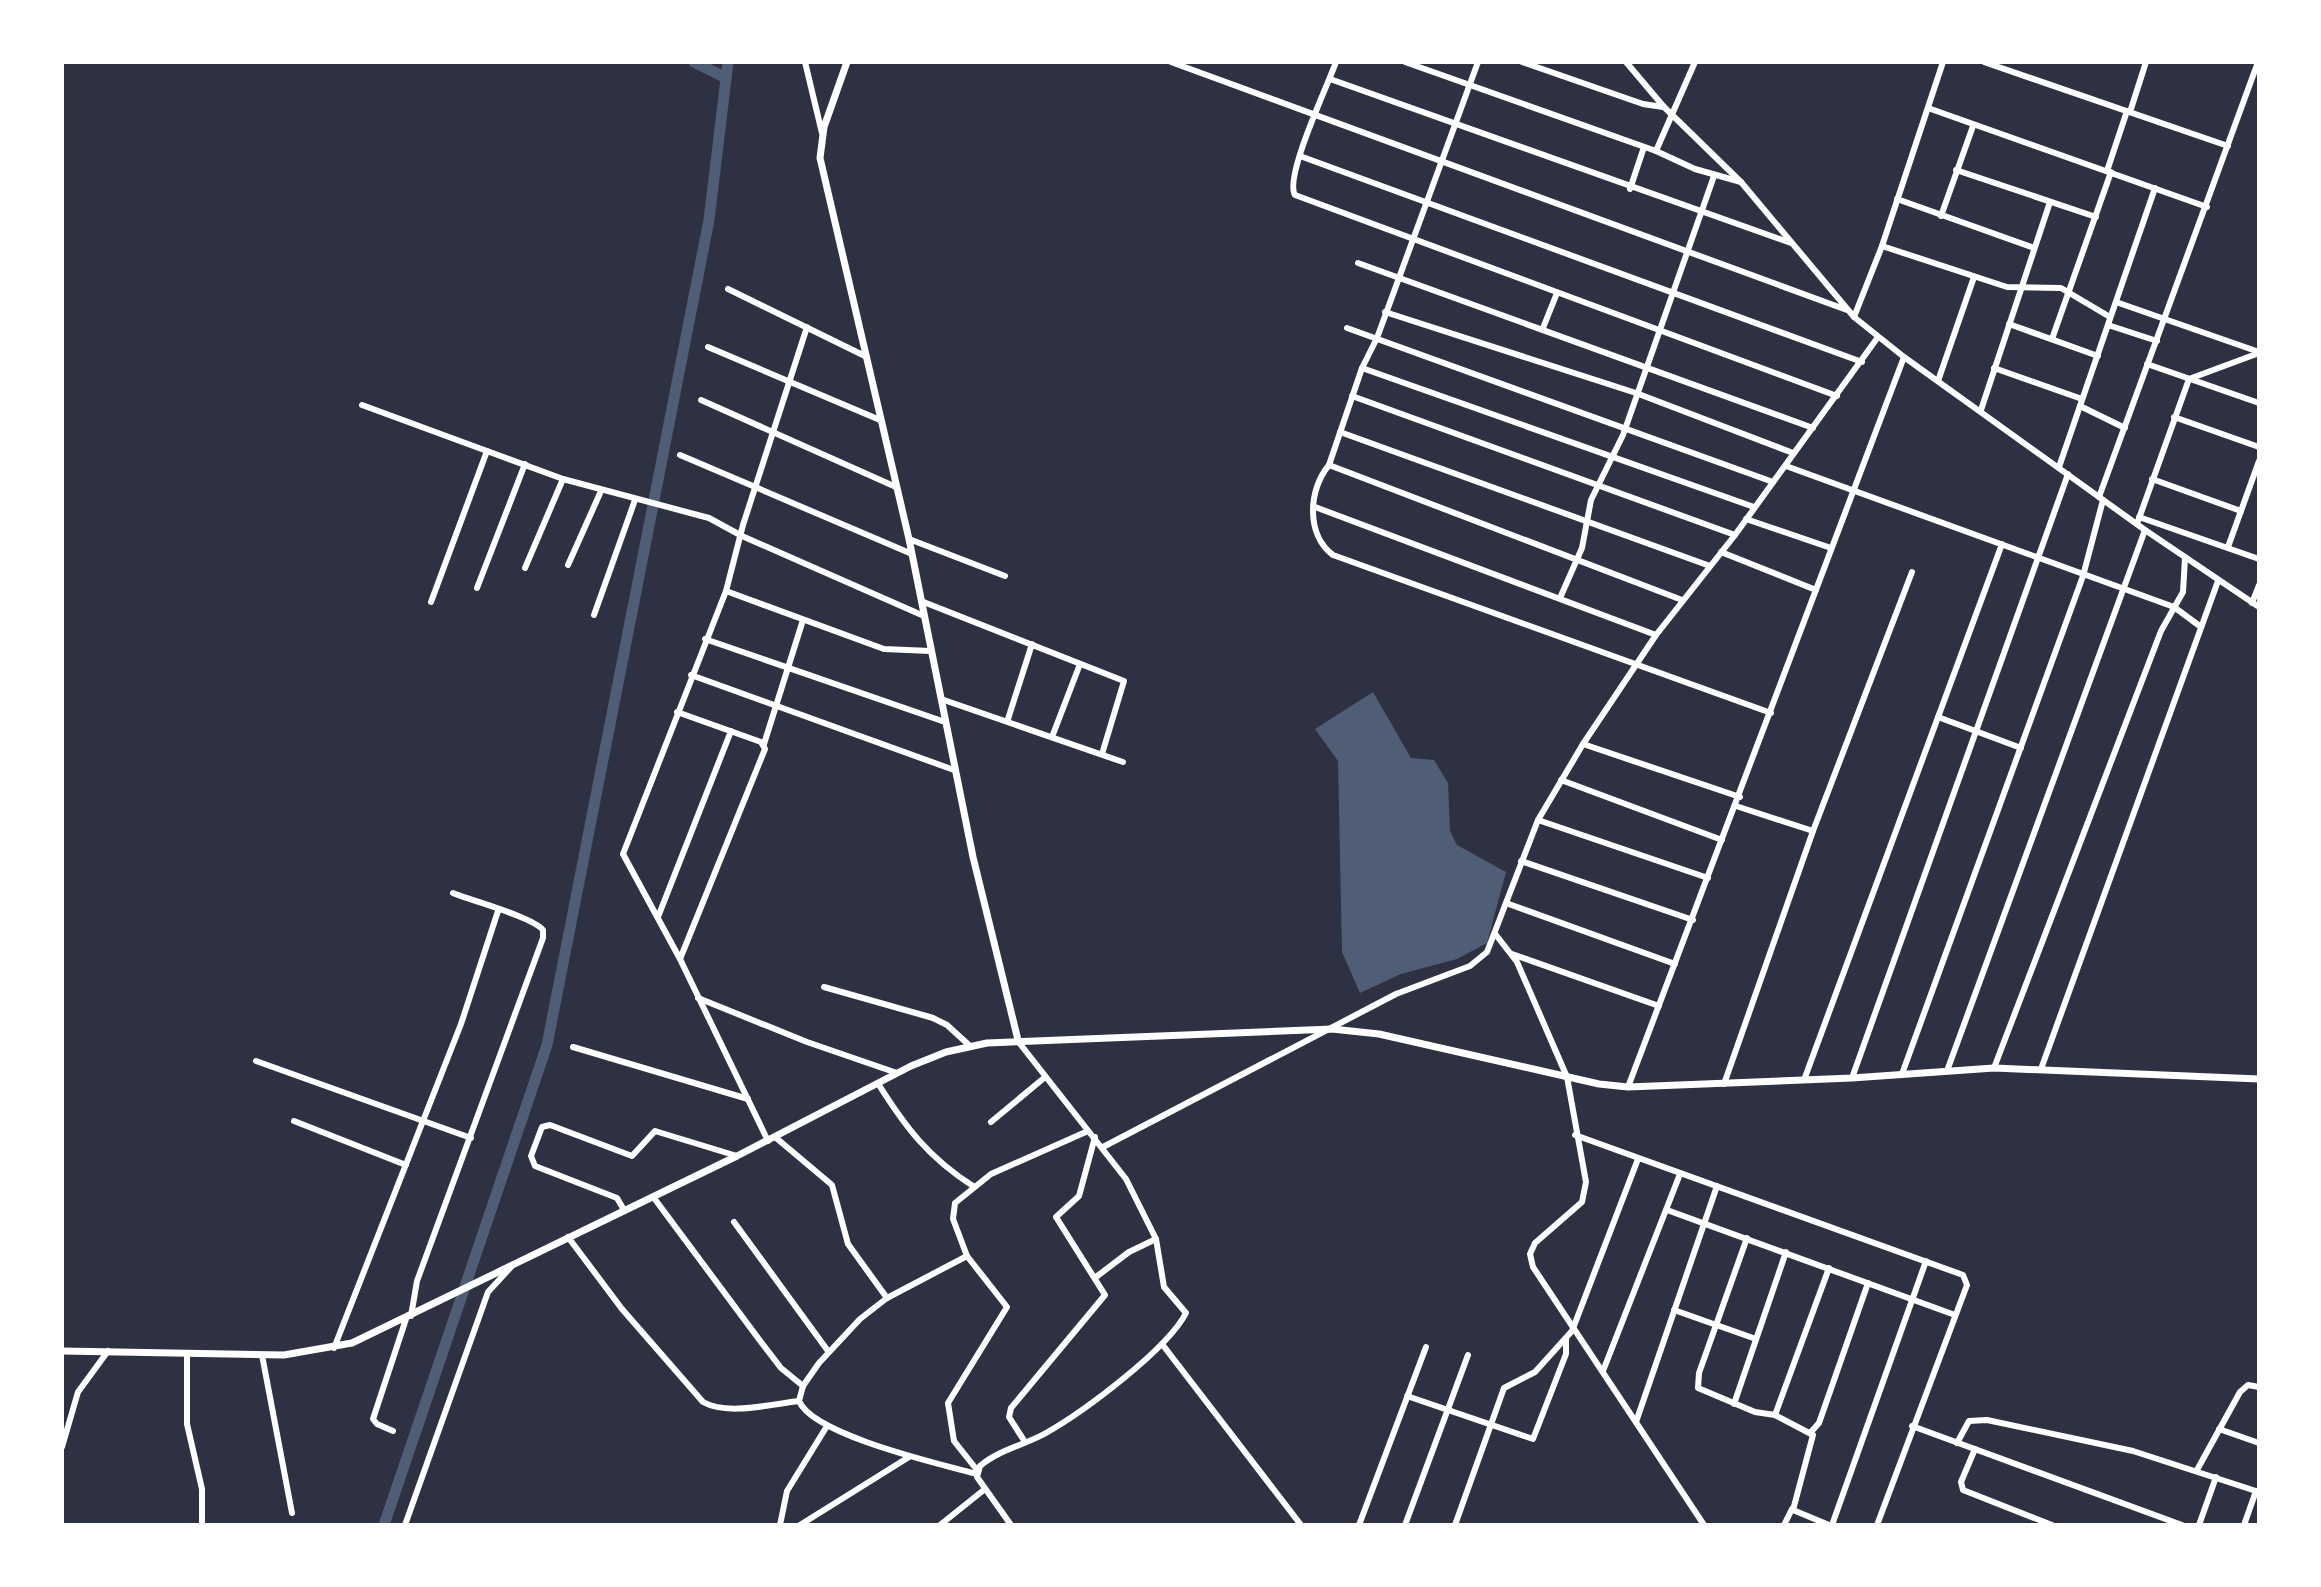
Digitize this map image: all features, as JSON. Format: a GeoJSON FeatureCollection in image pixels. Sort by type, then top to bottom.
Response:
{"type":"FeatureCollection","features":[{"type":"Feature","properties":{"kind":"street"},"geometry":{"type":"LineString","coordinates":[[805,62],[822,133]]}},
{"type":"Feature","properties":{"kind":"street"},"geometry":{"type":"LineString","coordinates":[[847,62],[822,133],[820,158],[909,539],[954,770],[1017,1040],[1126,1179],[1156,1239],[1164,1287],[1185,1310],[1184,1317],[1162,1344],[1084,1407],[984,1462],[977,1472]]}},
{"type":"Feature","properties":{"kind":"street"},"geometry":{"type":"LineString","coordinates":[[1171,62],[1848,310]]}},
{"type":"Feature","properties":{"kind":"street"},"geometry":{"type":"LineString","coordinates":[[1336,62],[1300,156],[1292,185],[1295,195],[1837,396]]}},
{"type":"Feature","properties":{"kind":"street"},"geometry":{"type":"LineString","coordinates":[[1405,62],[1656,151],[1714,176],[1741,182]]}},
{"type":"Feature","properties":{"kind":"street"},"geometry":{"type":"LineString","coordinates":[[1478,62],[1438,162],[1329,465],[1316,486],[1315,534],[1333,555],[1771,713]]}},
{"type":"Feature","properties":{"kind":"street"},"geometry":{"type":"LineString","coordinates":[[1522,62],[1643,104],[1664,107]]}},
{"type":"Feature","properties":{"kind":"street"},"geometry":{"type":"LineString","coordinates":[[1626,62],[1664,107],[1741,182],[1854,317],[1878,337],[2101,498],[2138,520],[2259,559]]}},
{"type":"Feature","properties":{"kind":"street"},"geometry":{"type":"LineString","coordinates":[[1656,151],[1695,62]]}},
{"type":"Feature","properties":{"kind":"street"},"geometry":{"type":"LineString","coordinates":[[1854,317],[1882,246],[1943,62]]}},
{"type":"Feature","properties":{"kind":"street"},"geometry":{"type":"LineString","coordinates":[[1984,62],[2228,146]]}},
{"type":"Feature","properties":{"kind":"street"},"geometry":{"type":"LineString","coordinates":[[2052,339],[2096,217],[2146,62]]}},
{"type":"Feature","properties":{"kind":"street"},"geometry":{"type":"LineString","coordinates":[[1902,1074],[2083,576],[2101,498],[2147,364],[2228,146],[2256,80],[2258,62]]}},
{"type":"Feature","properties":{"kind":"street"},"geometry":{"type":"LineString","coordinates":[[1330,79],[1702,215],[1791,243]]}},
{"type":"Feature","properties":{"kind":"street"},"geometry":{"type":"LineString","coordinates":[[1928,108],[2207,207]]}},
{"type":"Feature","properties":{"kind":"street"},"geometry":{"type":"LineString","coordinates":[[1941,216],[1973,126]]}},
{"type":"Feature","properties":{"kind":"street"},"geometry":{"type":"LineString","coordinates":[[1630,189],[1644,147]]}},
{"type":"Feature","properties":{"kind":"street"},"geometry":{"type":"LineString","coordinates":[[1300,156],[1862,362]]}},
{"type":"Feature","properties":{"kind":"street"},"geometry":{"type":"LineString","coordinates":[[1956,170],[2096,217]]}},
{"type":"Feature","properties":{"kind":"street"},"geometry":{"type":"LineString","coordinates":[[1560,598],[1577,560],[1598,486],[1625,428],[1714,176]]}},
{"type":"Feature","properties":{"kind":"street"},"geometry":{"type":"LineString","coordinates":[[2059,467],[2155,188]]}},
{"type":"Feature","properties":{"kind":"street"},"geometry":{"type":"LineString","coordinates":[[1897,199],[2034,248]]}},
{"type":"Feature","properties":{"kind":"street"},"geometry":{"type":"LineString","coordinates":[[1981,410],[2050,202]]}},
{"type":"Feature","properties":{"kind":"street"},"geometry":{"type":"LineString","coordinates":[[1882,246],[2020,290],[2047,286],[2070,291],[2110,317]]}},
{"type":"Feature","properties":{"kind":"street"},"geometry":{"type":"LineString","coordinates":[[1358,263],[1813,428]]}},
{"type":"Feature","properties":{"kind":"street"},"geometry":{"type":"LineString","coordinates":[[1938,381],[1974,277]]}},
{"type":"Feature","properties":{"kind":"street"},"geometry":{"type":"LineString","coordinates":[[728,289],[867,357]]}},
{"type":"Feature","properties":{"kind":"street"},"geometry":{"type":"LineString","coordinates":[[1543,328],[1557,293]]}},
{"type":"Feature","properties":{"kind":"street"},"geometry":{"type":"LineString","coordinates":[[2116,302],[2259,352]]}},
{"type":"Feature","properties":{"kind":"street"},"geometry":{"type":"LineString","coordinates":[[1385,312],[1636,393],[1793,453]]}},
{"type":"Feature","properties":{"kind":"street"},"geometry":{"type":"LineString","coordinates":[[2009,324],[2098,356]]}},
{"type":"Feature","properties":{"kind":"street"},"geometry":{"type":"LineString","coordinates":[[2108,325],[2157,341]]}},
{"type":"Feature","properties":{"kind":"street"},"geometry":{"type":"LineString","coordinates":[[807,327],[755,488],[726,591],[623,854],[680,959],[748,1099],[772,1139],[832,1185],[848,1244],[887,1298]]}},
{"type":"Feature","properties":{"kind":"street"},"geometry":{"type":"LineString","coordinates":[[1347,328],[1773,482]]}},
{"type":"Feature","properties":{"kind":"street"},"geometry":{"type":"LineString","coordinates":[[1103,1147],[1407,989],[1470,966],[1487,952],[1538,820],[1583,744],[1656,635],[1735,535],[1878,337]]}},
{"type":"Feature","properties":{"kind":"street"},"geometry":{"type":"LineString","coordinates":[[708,347],[880,420]]}},
{"type":"Feature","properties":{"kind":"street"},"geometry":{"type":"LineString","coordinates":[[2138,520],[2189,379],[2259,352]]}},
{"type":"Feature","properties":{"kind":"street"},"geometry":{"type":"LineString","coordinates":[[1628,1087],[1904,357]]}},
{"type":"Feature","properties":{"kind":"street"},"geometry":{"type":"LineString","coordinates":[[2147,364],[2259,403]]}},
{"type":"Feature","properties":{"kind":"street"},"geometry":{"type":"LineString","coordinates":[[1362,368],[1754,507]]}},
{"type":"Feature","properties":{"kind":"street"},"geometry":{"type":"LineString","coordinates":[[1994,368],[2081,403],[2125,428]]}},
{"type":"Feature","properties":{"kind":"street"},"geometry":{"type":"LineString","coordinates":[[1352,396],[1735,535]]}},
{"type":"Feature","properties":{"kind":"street"},"geometry":{"type":"LineString","coordinates":[[701,400],[896,487]]}},
{"type":"Feature","properties":{"kind":"street"},"geometry":{"type":"LineString","coordinates":[[362,405],[563,479],[709,518],[742,536],[924,616]]}},
{"type":"Feature","properties":{"kind":"street"},"geometry":{"type":"LineString","coordinates":[[2174,417],[2259,447]]}},
{"type":"Feature","properties":{"kind":"street"},"geometry":{"type":"LineString","coordinates":[[1340,432],[1710,566]]}},
{"type":"Feature","properties":{"kind":"street"},"geometry":{"type":"LineString","coordinates":[[431,602],[487,451]]}},
{"type":"Feature","properties":{"kind":"street"},"geometry":{"type":"LineString","coordinates":[[680,455],[912,554]]}},
{"type":"Feature","properties":{"kind":"street"},"geometry":{"type":"LineString","coordinates":[[2228,547],[2259,461]]}},
{"type":"Feature","properties":{"kind":"street"},"geometry":{"type":"LineString","coordinates":[[477,588],[525,464]]}},
{"type":"Feature","properties":{"kind":"street"},"geometry":{"type":"LineString","coordinates":[[1329,465],[1682,600]]}},
{"type":"Feature","properties":{"kind":"street"},"geometry":{"type":"LineString","coordinates":[[1786,466],[2174,607],[2201,627]]}},
{"type":"Feature","properties":{"kind":"street"},"geometry":{"type":"LineString","coordinates":[[1852,1078],[2068,474]]}},
{"type":"Feature","properties":{"kind":"street"},"geometry":{"type":"LineString","coordinates":[[525,568],[563,479]]}},
{"type":"Feature","properties":{"kind":"street"},"geometry":{"type":"LineString","coordinates":[[2152,479],[2241,511]]}},
{"type":"Feature","properties":{"kind":"street"},"geometry":{"type":"LineString","coordinates":[[568,565],[601,491]]}},
{"type":"Feature","properties":{"kind":"street"},"geometry":{"type":"LineString","coordinates":[[594,615],[635,500]]}},
{"type":"Feature","properties":{"kind":"street"},"geometry":{"type":"LineString","coordinates":[[1315,507],[1656,635]]}},
{"type":"Feature","properties":{"kind":"street"},"geometry":{"type":"LineString","coordinates":[[1746,519],[1831,548]]}},
{"type":"Feature","properties":{"kind":"street"},"geometry":{"type":"LineString","coordinates":[[2138,520],[2145,530],[2256,605],[2259,585]]}},
{"type":"Feature","properties":{"kind":"street"},"geometry":{"type":"LineString","coordinates":[[1947,1071],[2145,530]]}},
{"type":"Feature","properties":{"kind":"street"},"geometry":{"type":"LineString","coordinates":[[909,539],[1005,576]]}},
{"type":"Feature","properties":{"kind":"street"},"geometry":{"type":"LineString","coordinates":[[1804,1080],[2002,544]]}},
{"type":"Feature","properties":{"kind":"street"},"geometry":{"type":"LineString","coordinates":[[1721,552],[1816,590]]}},
{"type":"Feature","properties":{"kind":"street"},"geometry":{"type":"LineString","coordinates":[[1994,1068],[2161,631],[2185,584],[2185,558]]}},
{"type":"Feature","properties":{"kind":"street"},"geometry":{"type":"LineString","coordinates":[[1724,1084],[1813,831],[1912,572]]}},
{"type":"Feature","properties":{"kind":"street"},"geometry":{"type":"LineString","coordinates":[[2041,1069],[2218,581]]}},
{"type":"Feature","properties":{"kind":"street"},"geometry":{"type":"LineString","coordinates":[[726,591],[884,649],[930,651]]}},
{"type":"Feature","properties":{"kind":"street"},"geometry":{"type":"LineString","coordinates":[[921,601],[1126,684],[1102,754]]}},
{"type":"Feature","properties":{"kind":"street"},"geometry":{"type":"LineString","coordinates":[[680,959],[764,753],[773,706],[803,620]]}},
{"type":"Feature","properties":{"kind":"street"},"geometry":{"type":"LineString","coordinates":[[705,639],[945,722]]}},
{"type":"Feature","properties":{"kind":"street"},"geometry":{"type":"LineString","coordinates":[[1008,719],[1032,644]]}},
{"type":"Feature","properties":{"kind":"street"},"geometry":{"type":"LineString","coordinates":[[1052,737],[1080,664]]}},
{"type":"Feature","properties":{"kind":"street"},"geometry":{"type":"LineString","coordinates":[[691,675],[954,770]]}},
{"type":"Feature","properties":{"kind":"street"},"geometry":{"type":"LineString","coordinates":[[941,699],[1008,719],[1123,762]]}},
{"type":"Feature","properties":{"kind":"street"},"geometry":{"type":"LineString","coordinates":[[677,712],[764,744]]}},
{"type":"Feature","properties":{"kind":"street"},"geometry":{"type":"LineString","coordinates":[[1938,717],[2021,748]]}},
{"type":"Feature","properties":{"kind":"street"},"geometry":{"type":"LineString","coordinates":[[658,917],[731,731]]}},
{"type":"Feature","properties":{"kind":"street"},"geometry":{"type":"LineString","coordinates":[[1583,744],[1740,797]]}},
{"type":"Feature","properties":{"kind":"street"},"geometry":{"type":"LineString","coordinates":[[1561,780],[1722,840]]}},
{"type":"Feature","properties":{"kind":"street"},"geometry":{"type":"LineString","coordinates":[[1736,806],[1813,831]]}},
{"type":"Feature","properties":{"kind":"street"},"geometry":{"type":"LineString","coordinates":[[1538,820],[1708,878]]}},
{"type":"Feature","properties":{"kind":"street"},"geometry":{"type":"LineString","coordinates":[[1521,861],[1693,920]]}},
{"type":"Feature","properties":{"kind":"street"},"geometry":{"type":"LineString","coordinates":[[393,1431],[373,1419],[408,1318],[417,1281],[543,938],[543,930],[530,919],[498,911],[453,893]]}},
{"type":"Feature","properties":{"kind":"street"},"geometry":{"type":"LineString","coordinates":[[1506,903],[1675,964]]}},
{"type":"Feature","properties":{"kind":"street"},"geometry":{"type":"LineString","coordinates":[[334,1348],[423,1123],[498,911]]}},
{"type":"Feature","properties":{"kind":"street"},"geometry":{"type":"LineString","coordinates":[[1496,935],[1512,954],[1567,1077],[1575,1135],[1586,1182],[1585,1197],[1535,1243],[1530,1254],[1533,1267],[1575,1326],[1704,1525]]}},
{"type":"Feature","properties":{"kind":"street"},"geometry":{"type":"LineString","coordinates":[[1512,954],[1659,1006]]}},
{"type":"Feature","properties":{"kind":"street"},"geometry":{"type":"LineString","coordinates":[[824,987],[933,1018],[947,1025],[970,1046]]}},
{"type":"Feature","properties":{"kind":"street"},"geometry":{"type":"LineString","coordinates":[[698,998],[807,1042],[897,1073]]}},
{"type":"Feature","properties":{"kind":"street"},"geometry":{"type":"LineString","coordinates":[[62,1351],[262,1355],[334,1348],[450,1298],[927,1059],[970,1046],[1017,1040],[1332,1029],[1379,1034],[1567,1077],[1628,1087],[1852,1078],[1994,1068],[2259,1079]]}},
{"type":"Feature","properties":{"kind":"street"},"geometry":{"type":"LineString","coordinates":[[573,1047],[748,1099]]}},
{"type":"Feature","properties":{"kind":"street"},"geometry":{"type":"LineString","coordinates":[[256,1061],[471,1138]]}},
{"type":"Feature","properties":{"kind":"street"},"geometry":{"type":"LineString","coordinates":[[991,1122],[1044,1078]]}},
{"type":"Feature","properties":{"kind":"street"},"geometry":{"type":"LineString","coordinates":[[879,1085],[904,1123],[939,1164],[973,1186]]}},
{"type":"Feature","properties":{"kind":"street"},"geometry":{"type":"LineString","coordinates":[[294,1121],[406,1165]]}},
{"type":"Feature","properties":{"kind":"street"},"geometry":{"type":"LineString","coordinates":[[624,1210],[617,1198],[535,1166],[531,1156],[544,1125],[632,1156],[655,1131],[737,1156]]}},
{"type":"Feature","properties":{"kind":"street"},"geometry":{"type":"LineString","coordinates":[[1011,1525],[954,1441],[948,1403],[1007,1307],[967,1256],[952,1212],[955,1203],[973,1186],[1020,1160],[1088,1131]]}},
{"type":"Feature","properties":{"kind":"street"},"geometry":{"type":"LineString","coordinates":[[1575,1135],[1955,1270],[1966,1279],[1877,1525]]}},
{"type":"Feature","properties":{"kind":"street"},"geometry":{"type":"LineString","coordinates":[[1025,1442],[1010,1420],[1010,1411],[1054,1353],[1104,1298],[1096,1277],[1056,1217],[1079,1196],[1095,1137]]}},
{"type":"Feature","properties":{"kind":"street"},"geometry":{"type":"LineString","coordinates":[[1455,1525],[1504,1388],[1529,1377],[1575,1326],[1638,1159]]}},
{"type":"Feature","properties":{"kind":"street"},"geometry":{"type":"LineString","coordinates":[[1603,1371],[1680,1174]]}},
{"type":"Feature","properties":{"kind":"street"},"geometry":{"type":"LineString","coordinates":[[1636,1422],[1717,1186]]}},
{"type":"Feature","properties":{"kind":"street"},"geometry":{"type":"LineString","coordinates":[[654,1198],[781,1368],[803,1386]]}},
{"type":"Feature","properties":{"kind":"street"},"geometry":{"type":"LineString","coordinates":[[1667,1210],[1955,1315]]}},
{"type":"Feature","properties":{"kind":"street"},"geometry":{"type":"LineString","coordinates":[[734,1222],[828,1351]]}},
{"type":"Feature","properties":{"kind":"street"},"geometry":{"type":"LineString","coordinates":[[568,1237],[631,1319],[703,1402],[713,1406],[736,1407],[799,1401]]}},
{"type":"Feature","properties":{"kind":"street"},"geometry":{"type":"LineString","coordinates":[[1747,1238],[1699,1373],[1698,1388],[1734,1404],[1775,1415],[1811,1432],[1813,1439],[1792,1509],[1784,1525]]}},
{"type":"Feature","properties":{"kind":"street"},"geometry":{"type":"LineString","coordinates":[[1096,1277],[1129,1252],[1156,1239]]}},
{"type":"Feature","properties":{"kind":"street"},"geometry":{"type":"LineString","coordinates":[[1734,1404],[1786,1252]]}},
{"type":"Feature","properties":{"kind":"street"},"geometry":{"type":"LineString","coordinates":[[967,1256],[887,1298],[828,1351],[803,1386],[799,1401],[807,1413],[827,1426],[909,1457],[977,1472]]}},
{"type":"Feature","properties":{"kind":"street"},"geometry":{"type":"LineString","coordinates":[[1792,1509],[1830,1525],[1926,1261]]}},
{"type":"Feature","properties":{"kind":"street"},"geometry":{"type":"LineString","coordinates":[[405,1525],[488,1292],[511,1267]]}},
{"type":"Feature","properties":{"kind":"street"},"geometry":{"type":"LineString","coordinates":[[1775,1415],[1829,1268]]}},
{"type":"Feature","properties":{"kind":"street"},"geometry":{"type":"LineString","coordinates":[[1811,1432],[1819,1423],[1868,1283]]}},
{"type":"Feature","properties":{"kind":"street"},"geometry":{"type":"LineString","coordinates":[[1674,1310],[1756,1339]]}},
{"type":"Feature","properties":{"kind":"street"},"geometry":{"type":"LineString","coordinates":[[1407,1396],[1529,1440],[1535,1437],[1566,1354],[1566,1339]]}},
{"type":"Feature","properties":{"kind":"street"},"geometry":{"type":"LineString","coordinates":[[1162,1344],[1301,1525]]}},
{"type":"Feature","properties":{"kind":"street"},"geometry":{"type":"LineString","coordinates":[[1359,1525],[1426,1347]]}},
{"type":"Feature","properties":{"kind":"street"},"geometry":{"type":"LineString","coordinates":[[62,1447],[78,1392],[108,1351]]}},
{"type":"Feature","properties":{"kind":"street"},"geometry":{"type":"LineString","coordinates":[[187,1353],[187,1424],[202,1489],[202,1525]]}},
{"type":"Feature","properties":{"kind":"street"},"geometry":{"type":"LineString","coordinates":[[262,1355],[292,1513]]}},
{"type":"Feature","properties":{"kind":"street"},"geometry":{"type":"LineString","coordinates":[[1405,1525],[1468,1355]]}},
{"type":"Feature","properties":{"kind":"street"},"geometry":{"type":"LineString","coordinates":[[2197,1470],[2244,1387],[2259,1387]]}},
{"type":"Feature","properties":{"kind":"street"},"geometry":{"type":"LineString","coordinates":[[1957,1443],[1969,1421],[1987,1420],[2133,1451],[2257,1492],[2244,1525]]}},
{"type":"Feature","properties":{"kind":"street"},"geometry":{"type":"LineString","coordinates":[[780,1525],[787,1491],[827,1426]]}},
{"type":"Feature","properties":{"kind":"street"},"geometry":{"type":"LineString","coordinates":[[1912,1426],[2182,1525]]}},
{"type":"Feature","properties":{"kind":"street"},"geometry":{"type":"LineString","coordinates":[[2219,1429],[2259,1443]]}},
{"type":"Feature","properties":{"kind":"street"},"geometry":{"type":"LineString","coordinates":[[1975,1449],[1961,1482],[1963,1490],[2052,1525]]}},
{"type":"Feature","properties":{"kind":"street"},"geometry":{"type":"LineString","coordinates":[[800,1525],[909,1457]]}},
{"type":"Feature","properties":{"kind":"street"},"geometry":{"type":"LineString","coordinates":[[2199,1525],[2216,1477]]}},
{"type":"Feature","properties":{"kind":"street"},"geometry":{"type":"LineString","coordinates":[[940,1525],[985,1489]]}},
{"type":"Feature","properties":{"kind":"water"},"geometry":{"type":"Polygon","coordinates":[[[1373,692],[1411,758],[1434,760],[1448,783],[1450,831],[1457,845],[1506,872],[1487,943],[1457,959],[1401,974],[1360,993],[1342,952],[1338,761],[1315,729],[1373,692]]]}},
{"type":"Feature","properties":{"kind":"waterway"},"geometry":{"type":"LineString","coordinates":[[694,62],[726,78]]}},
{"type":"Feature","properties":{"kind":"waterway"},"geometry":{"type":"LineString","coordinates":[[384,1525],[547,1045],[709,220],[728,62]]}}]}
